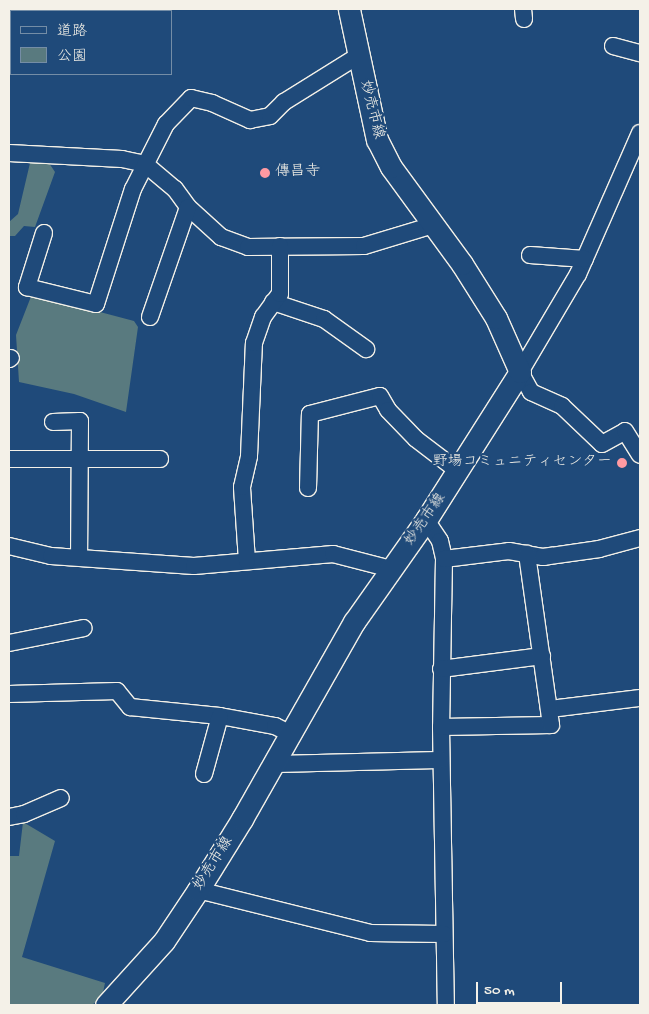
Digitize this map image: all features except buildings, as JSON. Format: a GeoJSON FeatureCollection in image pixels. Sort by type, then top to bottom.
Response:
{"type":"FeatureCollection","features":[{"type":"Feature","properties":{"kind":"main road","name":"妙売市線"},"geometry":{"type":"LineString","coordinates":[[106,1005],[164,941],[198,890],[274,764],[354,622],[426,520],[520,372],[496,318],[391,167],[378,140],[349,9]]}},
{"type":"Feature","properties":{"kind":"street"},"geometry":{"type":"LineString","coordinates":[[613,46],[640,53]]}},
{"type":"Feature","properties":{"kind":"street"},"geometry":{"type":"LineString","coordinates":[[44,233],[27,287],[96,304],[133,189],[166,124],[191,98],[212,103],[250,120],[270,116],[284,102],[358,56]]}},
{"type":"Feature","properties":{"kind":"street"},"geometry":{"type":"LineString","coordinates":[[640,133],[585,259],[543,338],[520,372],[530,392],[562,406],[602,444],[625,431],[640,455]]}},
{"type":"Feature","properties":{"kind":"street"},"geometry":{"type":"LineString","coordinates":[[9,152],[122,158],[145,164],[175,189],[188,207],[221,237],[248,248],[364,246],[433,225]]}},
{"type":"Feature","properties":{"kind":"street"},"geometry":{"type":"LineString","coordinates":[[150,317],[188,207]]}},
{"type":"Feature","properties":{"kind":"street"},"geometry":{"type":"LineString","coordinates":[[247,561],[242,487],[249,456],[254,343],[262,317],[274,302],[281,286],[280,246]]}},
{"type":"Feature","properties":{"kind":"street"},"geometry":{"type":"LineString","coordinates":[[530,255],[585,259]]}},
{"type":"Feature","properties":{"kind":"street"},"geometry":{"type":"LineString","coordinates":[[274,302],[324,319],[366,349]]}},
{"type":"Feature","properties":{"kind":"street"},"geometry":{"type":"LineString","coordinates":[[308,488],[310,414],[380,396],[388,410],[416,439],[458,471]]}},
{"type":"Feature","properties":{"kind":"street"},"geometry":{"type":"LineString","coordinates":[[53,422],[80,421],[79,556]]}},
{"type":"Feature","properties":{"kind":"street"},"geometry":{"type":"LineString","coordinates":[[9,459],[160,459]]}},
{"type":"Feature","properties":{"kind":"street"},"geometry":{"type":"LineString","coordinates":[[426,520],[440,541],[444,559],[441,760],[446,1005]]}},
{"type":"Feature","properties":{"kind":"street"},"geometry":{"type":"LineString","coordinates":[[444,559],[508,551],[543,556],[638,542]]}},
{"type":"Feature","properties":{"kind":"street"},"geometry":{"type":"LineString","coordinates":[[9,546],[51,556],[79,556],[194,566],[333,554],[391,569]]}},
{"type":"Feature","properties":{"kind":"street"},"geometry":{"type":"LineString","coordinates":[[441,726],[551,725],[527,554]]}},
{"type":"Feature","properties":{"kind":"street"},"geometry":{"type":"LineString","coordinates":[[9,643],[84,628]]}},
{"type":"Feature","properties":{"kind":"street"},"geometry":{"type":"LineString","coordinates":[[441,669],[542,656]]}},
{"type":"Feature","properties":{"kind":"street"},"geometry":{"type":"LineString","coordinates":[[9,694],[117,691],[130,706],[220,716],[275,726],[291,734]]}},
{"type":"Feature","properties":{"kind":"street"},"geometry":{"type":"LineString","coordinates":[[550,709],[640,698]]}},
{"type":"Feature","properties":{"kind":"street"},"geometry":{"type":"LineString","coordinates":[[204,774],[220,716]]}},
{"type":"Feature","properties":{"kind":"street"},"geometry":{"type":"LineString","coordinates":[[274,764],[441,760]]}},
{"type":"Feature","properties":{"kind":"street"},"geometry":{"type":"LineString","coordinates":[[9,817],[24,814],[61,798]]}},
{"type":"Feature","properties":{"kind":"street"},"geometry":{"type":"LineString","coordinates":[[198,890],[370,933],[444,934]]}},
{"type":"Feature","properties":{"kind":"green space"},"geometry":{"type":"Polygon","coordinates":[[[30,163],[49,163],[55,172],[35,227],[24,226],[15,236],[9,236],[9,222],[18,214],[30,163]]]}},
{"type":"Feature","properties":{"kind":"green space"},"geometry":{"type":"Polygon","coordinates":[[[32,294],[134,321],[138,327],[126,412],[74,394],[19,382],[16,335],[32,294]]]}},
{"type":"Feature","properties":{"kind":"green space"},"geometry":{"type":"Polygon","coordinates":[[[23,822],[55,841],[22,957],[105,983],[102,997],[92,1005],[9,1005],[9,856],[19,856],[23,822]]]}},
{"type":"Feature","properties":{"kind":"place","name":"傳昌寺"},"geometry":{"type":"Point","coordinates":[265,173]}},
{"type":"Feature","properties":{"kind":"place","name":"野場コミュニティセンター"},"geometry":{"type":"Point","coordinates":[622,463]}}]}
